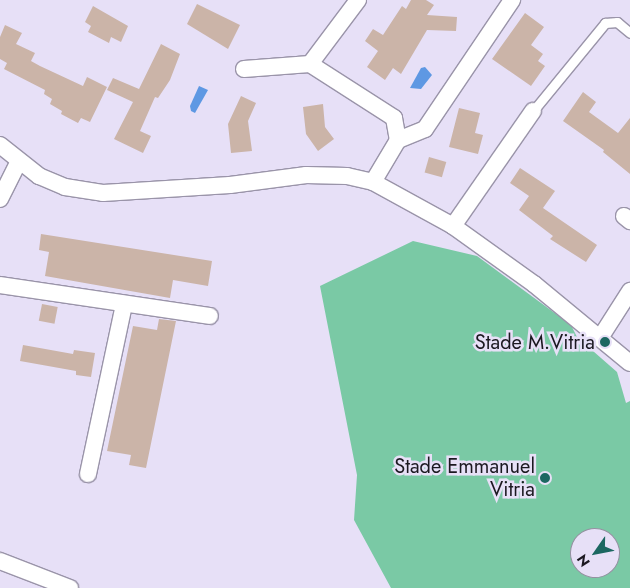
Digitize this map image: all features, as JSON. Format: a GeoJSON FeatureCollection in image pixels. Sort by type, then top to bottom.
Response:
{"type":"FeatureCollection","features":[{"type":"Feature","properties":{"kind":"street"},"geometry":{"type":"LineString","coordinates":[[310,64],[358,0]]}},
{"type":"Feature","properties":{"kind":"street"},"geometry":{"type":"LineString","coordinates":[[373,182],[398,140],[425,129],[512,0]]}},
{"type":"Feature","properties":{"kind":"street"},"geometry":{"type":"LineString","coordinates":[[244,69],[310,64],[394,118],[398,140]]}},
{"type":"Feature","properties":{"kind":"street"},"geometry":{"type":"LineString","coordinates":[[453,226],[533,111]]}},
{"type":"Feature","properties":{"kind":"street"},"geometry":{"type":"LineString","coordinates":[[0,145],[39,176],[65,187],[103,193],[230,185],[306,175],[347,176],[373,182],[453,226],[534,284],[630,363]]}},
{"type":"Feature","properties":{"kind":"street"},"geometry":{"type":"LineString","coordinates":[[0,199],[19,161]]}},
{"type":"Feature","properties":{"kind":"street"},"geometry":{"type":"LineString","coordinates":[[0,285],[210,316]]}},
{"type":"Feature","properties":{"kind":"street"},"geometry":{"type":"LineString","coordinates":[[600,338],[630,291]]}},
{"type":"Feature","properties":{"kind":"street"},"geometry":{"type":"LineString","coordinates":[[88,474],[124,304]]}},
{"type":"Feature","properties":{"kind":"street"},"geometry":{"type":"LineString","coordinates":[[0,561],[70,588]]}},
{"type":"Feature","properties":{"kind":"lane"},"geometry":{"type":"LineString","coordinates":[[533,111],[605,23],[617,22],[630,33]]}},
{"type":"Feature","properties":{"kind":"green space"},"geometry":{"type":"Polygon","coordinates":[[[413,241],[477,256],[571,325],[577,337],[617,372],[626,403],[630,401],[630,588],[391,588],[354,520],[357,475],[320,286],[413,241]]]}},
{"type":"Feature","properties":{"kind":"water"},"geometry":{"type":"Polygon","coordinates":[[[425,67],[432,75],[421,89],[410,88],[421,68],[425,67]]]}},
{"type":"Feature","properties":{"kind":"water"},"geometry":{"type":"Polygon","coordinates":[[[199,86],[208,90],[195,113],[191,111],[190,106],[199,86]]]}},
{"type":"Feature","properties":{"kind":"building"},"geometry":{"type":"Polygon","coordinates":[[[411,0],[426,0],[434,5],[427,15],[457,17],[456,31],[427,30],[401,74],[393,68],[385,80],[367,67],[378,51],[365,41],[373,29],[383,35],[402,6],[406,9],[411,0]]]}},
{"type":"Feature","properties":{"kind":"building"},"geometry":{"type":"Polygon","coordinates":[[[197,4],[240,25],[228,49],[187,24],[197,4]]]}},
{"type":"Feature","properties":{"kind":"building"},"geometry":{"type":"Polygon","coordinates":[[[93,6],[128,26],[121,42],[111,37],[109,43],[88,32],[91,26],[85,22],[93,6]]]}},
{"type":"Feature","properties":{"kind":"building"},"geometry":{"type":"Polygon","coordinates":[[[525,13],[544,27],[531,45],[543,54],[538,61],[545,66],[531,86],[492,59],[525,13]]]}},
{"type":"Feature","properties":{"kind":"building"},"geometry":{"type":"Polygon","coordinates":[[[5,25],[22,33],[16,44],[35,53],[31,61],[83,86],[87,77],[107,87],[90,122],[81,118],[78,123],[61,114],[62,111],[50,104],[52,99],[44,94],[45,90],[4,69],[7,63],[0,59],[0,37],[5,25]]]}},
{"type":"Feature","properties":{"kind":"building"},"geometry":{"type":"Polygon","coordinates":[[[161,44],[180,54],[170,80],[158,98],[155,97],[140,131],[151,136],[143,153],[114,139],[133,102],[107,90],[113,78],[139,89],[161,44]]]}},
{"type":"Feature","properties":{"kind":"building"},"geometry":{"type":"Polygon","coordinates":[[[583,92],[596,102],[589,112],[618,133],[630,118],[630,174],[603,152],[604,150],[563,121],[583,92]]]}},
{"type":"Feature","properties":{"kind":"building"},"geometry":{"type":"Polygon","coordinates":[[[241,96],[256,103],[248,121],[252,151],[231,153],[228,124],[241,96]]]}},
{"type":"Feature","properties":{"kind":"building"},"geometry":{"type":"Polygon","coordinates":[[[323,104],[325,127],[334,139],[318,151],[306,134],[303,107],[323,104]]]}},
{"type":"Feature","properties":{"kind":"building"},"geometry":{"type":"Polygon","coordinates":[[[459,108],[480,113],[475,133],[483,135],[478,154],[449,147],[459,108]]]}},
{"type":"Feature","properties":{"kind":"building"},"geometry":{"type":"Polygon","coordinates":[[[429,157],[446,162],[442,177],[425,172],[429,157]]]}},
{"type":"Feature","properties":{"kind":"building"},"geometry":{"type":"Polygon","coordinates":[[[520,168],[555,191],[543,208],[597,245],[586,262],[550,239],[553,236],[519,210],[529,196],[510,183],[520,168]]]}},
{"type":"Feature","properties":{"kind":"building"},"geometry":{"type":"Polygon","coordinates":[[[41,234],[212,261],[208,286],[173,280],[170,298],[45,276],[49,252],[39,250],[41,234]]]}},
{"type":"Feature","properties":{"kind":"building"},"geometry":{"type":"Polygon","coordinates":[[[42,304],[58,307],[54,324],[39,321],[42,304]]]}},
{"type":"Feature","properties":{"kind":"building"},"geometry":{"type":"Polygon","coordinates":[[[159,319],[176,321],[146,468],[129,465],[131,455],[107,451],[133,326],[157,330],[159,319]]]}},
{"type":"Feature","properties":{"kind":"building"},"geometry":{"type":"Polygon","coordinates":[[[23,345],[73,354],[74,350],[95,353],[91,377],[76,375],[76,371],[20,361],[23,345]]]}},
{"type":"Feature","properties":{"kind":"place","name":"Stade M.Vitria"},"geometry":{"type":"Point","coordinates":[605,342]}},
{"type":"Feature","properties":{"kind":"place","name":"Stade Emmanuel Vitria"},"geometry":{"type":"Point","coordinates":[545,478]}}]}
